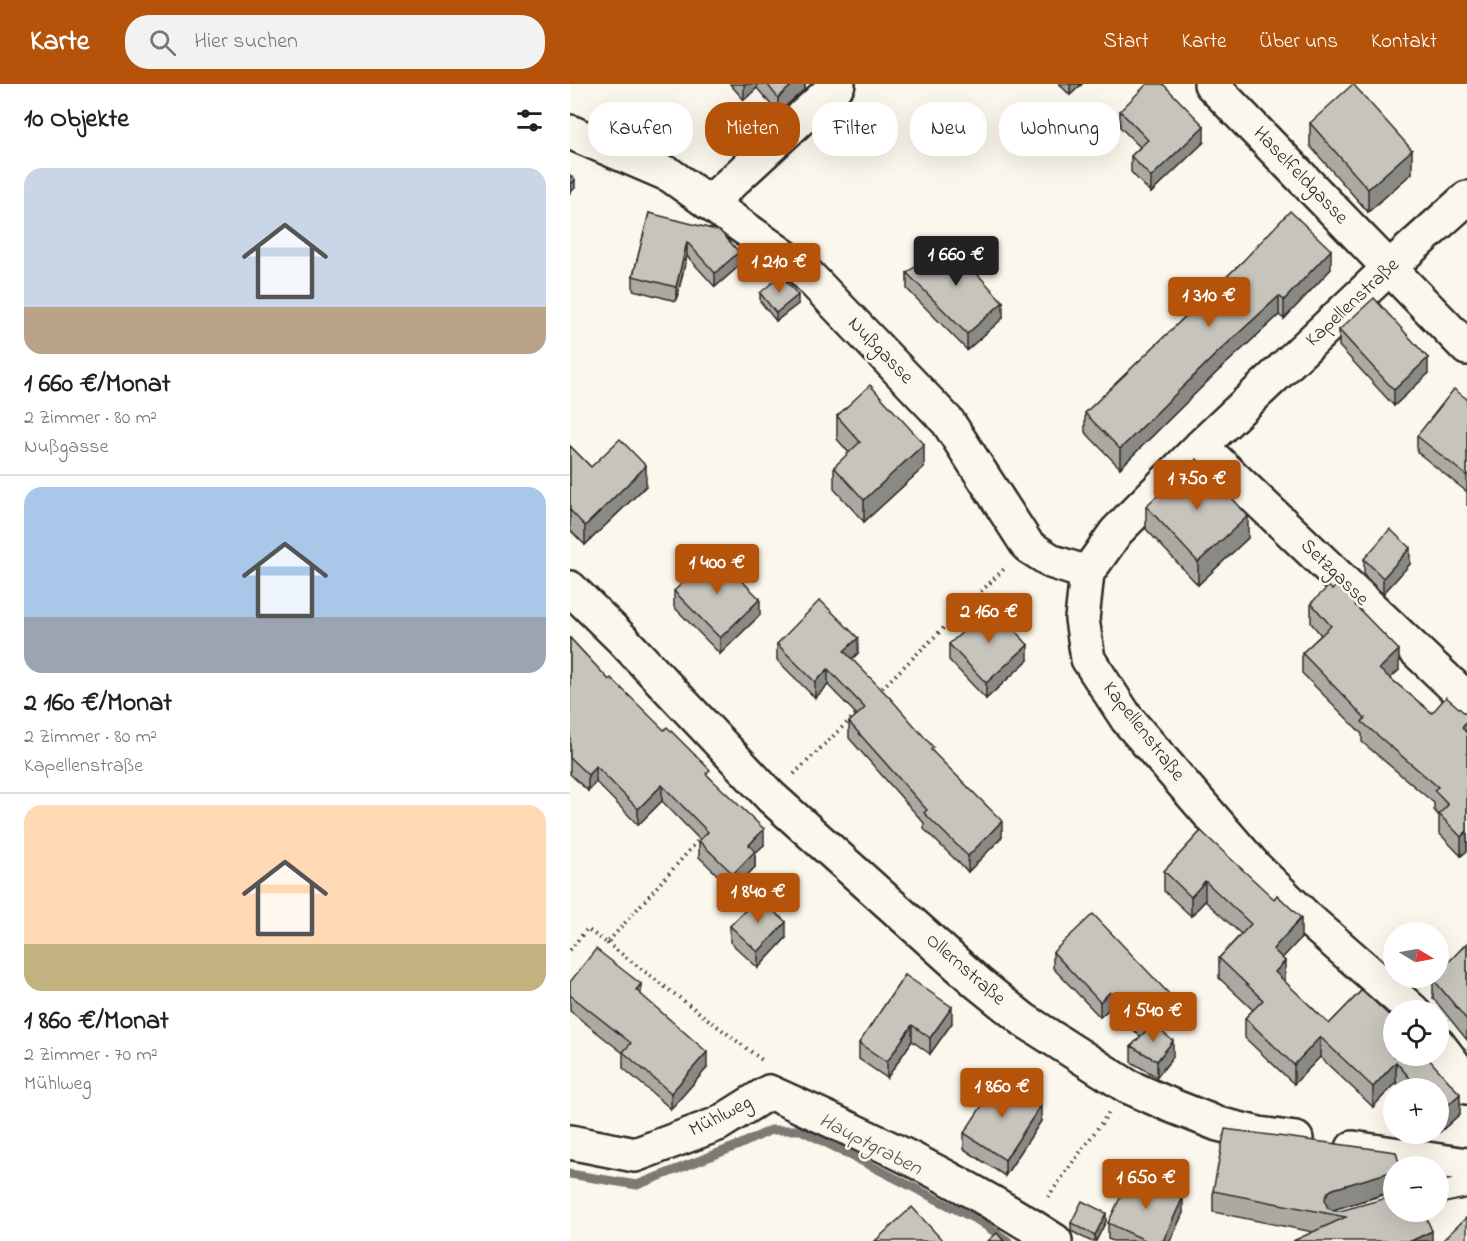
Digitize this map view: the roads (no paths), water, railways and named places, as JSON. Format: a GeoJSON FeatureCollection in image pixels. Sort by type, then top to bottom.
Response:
{"type":"FeatureCollection","features":[{"type":"Feature","properties":{"kind":"street"},"geometry":{"type":"LineString","coordinates":[[709,203],[838,84]]}},
{"type":"Feature","properties":{"kind":"street","name":"Haselfeldgasse"},"geometry":{"type":"LineString","coordinates":[[1211,84],[1467,348]]}},
{"type":"Feature","properties":{"kind":"street","name":"Nußgasse"},"geometry":{"type":"LineString","coordinates":[[570,132],[670,175],[802,270],[948,422],[1028,546],[1053,562],[1087,573]]}},
{"type":"Feature","properties":{"kind":"street","name":"Kapellenstraße"},"geometry":{"type":"LineString","coordinates":[[1400,1000],[1307,918],[1255,867],[1127,719],[1088,659],[1082,619],[1087,573],[1116,532],[1201,446],[1389,268],[1467,198]]}},
{"type":"Feature","properties":{"kind":"street","name":"Setzgasse"},"geometry":{"type":"LineString","coordinates":[[1201,446],[1467,699]]}},
{"type":"Feature","properties":{"kind":"street","name":"Ollernstraße"},"geometry":{"type":"LineString","coordinates":[[570,588],[623,640],[771,797],[978,983],[1024,1020],[1127,1086],[1218,1124],[1259,1134],[1467,1165]]}},
{"type":"Feature","properties":{"kind":"street"},"geometry":{"type":"LineString","coordinates":[[1449,1058],[1467,1087]]}},
{"type":"Feature","properties":{"kind":"street","name":"Mühlweg"},"geometry":{"type":"LineString","coordinates":[[570,1142],[634,1155],[718,1124],[769,1092],[858,1133],[952,1181],[1042,1232]]}},
{"type":"Feature","properties":{"kind":"lane"},"geometry":{"type":"LineString","coordinates":[[1449,1191],[1467,1187]]}},
{"type":"Feature","properties":{"kind":"waterway","name":"Hauptgraben"},"geometry":{"type":"LineString","coordinates":[[570,1174],[637,1185],[771,1130],[801,1130],[979,1221],[1008,1241]]}}]}
